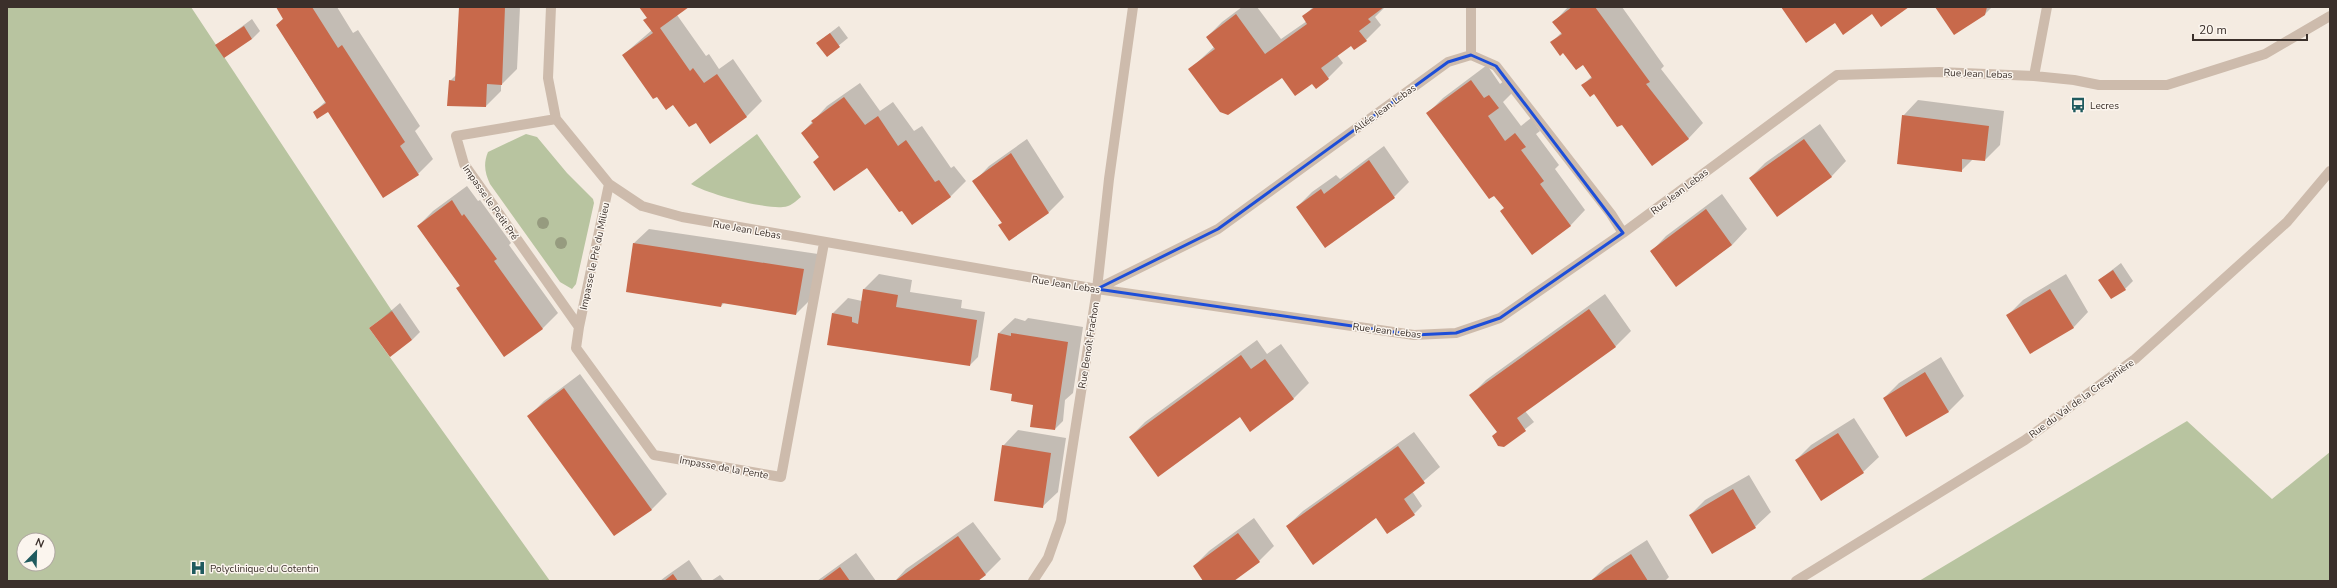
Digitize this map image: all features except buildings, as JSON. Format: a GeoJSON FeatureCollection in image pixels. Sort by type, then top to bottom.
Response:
{"type":"FeatureCollection","features":[{"type":"Feature","properties":{"kind":"street","name":"Rue Jean Lebas"},"geometry":{"type":"LineString","coordinates":[[551,7],[548,78],[556,119],[609,184],[642,206],[682,218],[824,244],[1097,289],[1414,335],[1456,333],[1500,318],[1623,233],[1837,75],[1939,72],[2034,76],[2074,80],[2099,85],[2168,85],[2265,54],[2330,16]]}},
{"type":"Feature","properties":{"kind":"street","name":"Rue Benoît Frachon"},"geometry":{"type":"LineString","coordinates":[[1033,581],[1048,558],[1061,521],[1097,289],[1109,179],[1133,7]]}},
{"type":"Feature","properties":{"kind":"street"},"geometry":{"type":"LineString","coordinates":[[1471,7],[1471,55],[1496,66],[1611,214],[1623,233]]}},
{"type":"Feature","properties":{"kind":"street"},"geometry":{"type":"LineString","coordinates":[[2034,76],[2047,7]]}},
{"type":"Feature","properties":{"kind":"street","name":"Allée Jean Lebas"},"geometry":{"type":"LineString","coordinates":[[1097,289],[1218,229],[1448,62],[1471,55]]}},
{"type":"Feature","properties":{"kind":"street","name":"Impasse le Petit Pré"},"geometry":{"type":"LineString","coordinates":[[556,119],[456,136],[464,164],[579,327]]}},
{"type":"Feature","properties":{"kind":"street","name":"Rue du Val de la Crespinière"},"geometry":{"type":"LineString","coordinates":[[1796,581],[2025,440],[2135,359],[2287,222],[2330,171]]}},
{"type":"Feature","properties":{"kind":"street","name":"Impasse le Prè du Milieu"},"geometry":{"type":"LineString","coordinates":[[579,327],[609,184]]}},
{"type":"Feature","properties":{"kind":"street","name":"Impasse de la Pente"},"geometry":{"type":"LineString","coordinates":[[579,327],[576,348],[654,455],[781,477],[824,244]]}},
{"type":"Feature","properties":{"kind":"highlighted area"},"geometry":{"type":"Polygon","coordinates":[[[1471,55],[1496,66],[1623,233],[1500,318],[1456,333],[1414,335],[1097,289],[1218,229],[1448,62],[1471,55]]]}},
{"type":"Feature","properties":{"kind":"green space"},"geometry":{"type":"Polygon","coordinates":[[[7,7],[191,7],[392,311],[369,328],[550,581],[7,581],[7,7]]]}},
{"type":"Feature","properties":{"kind":"green space"},"geometry":{"type":"Polygon","coordinates":[[[526,134],[537,137],[567,173],[593,199],[594,203],[576,284],[572,289],[560,282],[490,184],[487,176],[485,164],[488,152],[526,134]]]}},
{"type":"Feature","properties":{"kind":"green space"},"geometry":{"type":"Polygon","coordinates":[[[757,134],[801,197],[795,202],[786,207],[763,206],[722,196],[691,184],[757,134]]]}},
{"type":"Feature","properties":{"kind":"green space"},"geometry":{"type":"Polygon","coordinates":[[[2187,421],[2272,499],[2330,452],[2330,581],[1919,581],[2187,421]]]}},
{"type":"Feature","properties":{"kind":"place","name":"Lecres"},"geometry":{"type":"Point","coordinates":[2078,105]}},
{"type":"Feature","properties":{"kind":"place","name":"Polyclinique du Cotentin"},"geometry":{"type":"Point","coordinates":[198,568]}}]}
